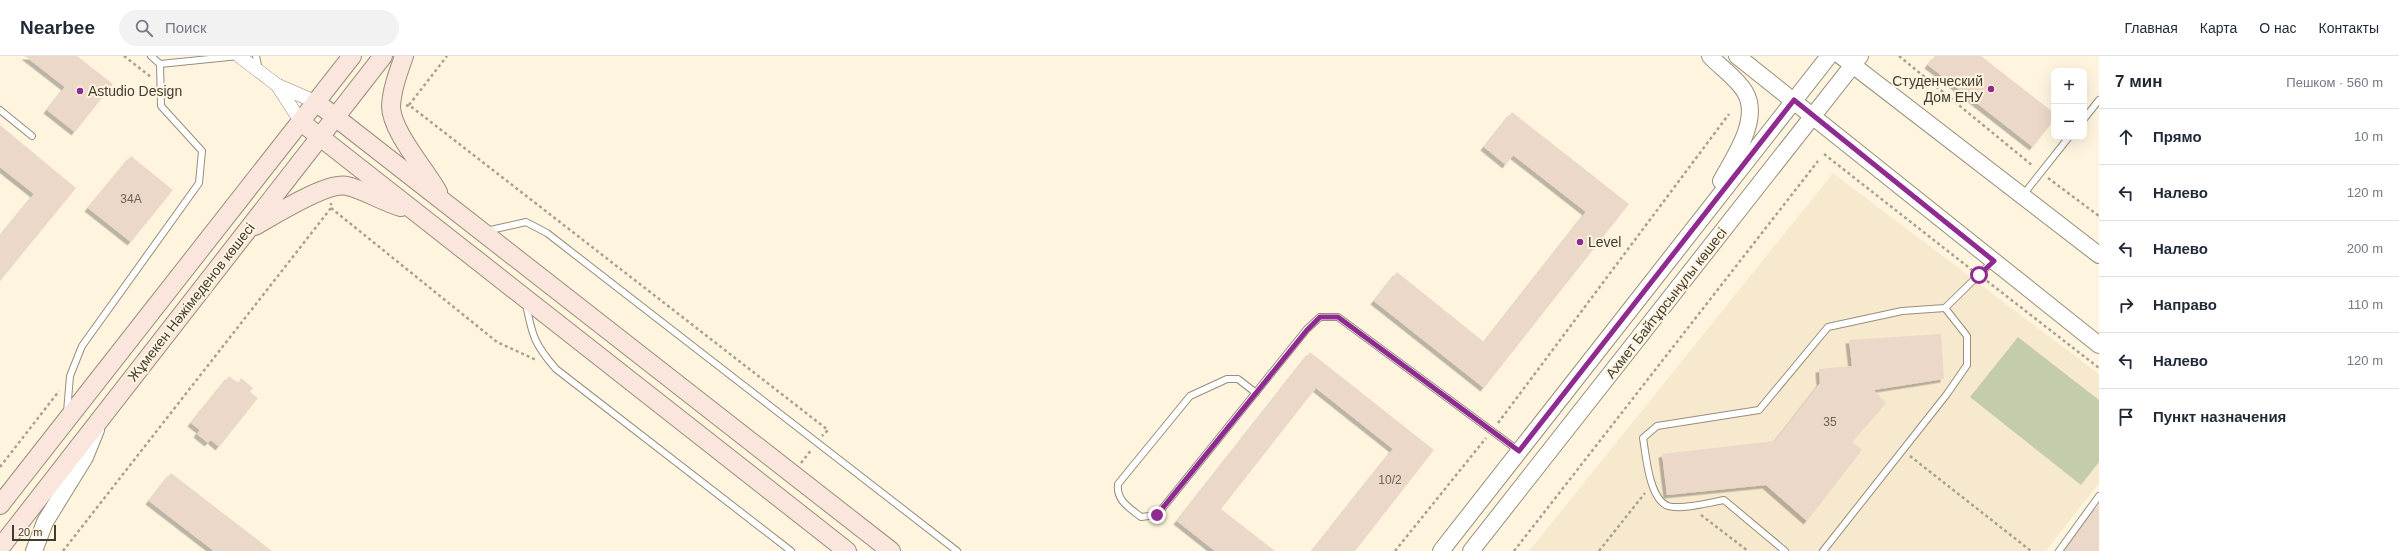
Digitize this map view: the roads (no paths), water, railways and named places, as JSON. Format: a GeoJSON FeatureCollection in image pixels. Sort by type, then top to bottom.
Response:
{"type":"FeatureCollection","features":[{"type":"Feature","properties":{"kind":"main road","name":"Жұмекен Нәжімеденов көшесі"},"geometry":{"type":"LineString","coordinates":[[0,505],[352,56]]}},
{"type":"Feature","properties":{"kind":"main road","name":"Жұмекен Нәжімеденов көшесі"},"geometry":{"type":"LineString","coordinates":[[0,548],[383,56]]}},
{"type":"Feature","properties":{"kind":"main road"},"geometry":{"type":"LineString","coordinates":[[404,56],[395,80],[391,108],[396,126],[444,201]]}},
{"type":"Feature","properties":{"kind":"main road"},"geometry":{"type":"LineString","coordinates":[[316,102],[891,551]]}},
{"type":"Feature","properties":{"kind":"main road"},"geometry":{"type":"LineString","coordinates":[[301,122],[847,551]]}},
{"type":"Feature","properties":{"kind":"main road"},"geometry":{"type":"LineString","coordinates":[[247,230],[288,207],[332,186],[346,185],[386,202],[411,209]]}},
{"type":"Feature","properties":{"kind":"street"},"geometry":{"type":"LineString","coordinates":[[239,56],[277,85],[316,102]]}},
{"type":"Feature","properties":{"kind":"street"},"geometry":{"type":"LineString","coordinates":[[1704,214],[1737,150],[1748,124],[1751,108],[1746,92],[1737,81],[1710,56]]}},
{"type":"Feature","properties":{"kind":"street"},"geometry":{"type":"LineString","coordinates":[[1737,56],[2099,345]]}},
{"type":"Feature","properties":{"kind":"street","name":"Ахмет Байтұрсынұлы көшесі"},"geometry":{"type":"LineString","coordinates":[[1441,551],[1829,56]]}},
{"type":"Feature","properties":{"kind":"street"},"geometry":{"type":"LineString","coordinates":[[1851,59],[2022,196],[2099,255]]}},
{"type":"Feature","properties":{"kind":"street","name":"Ахмет Байтұрсынұлы көшесі"},"geometry":{"type":"LineString","coordinates":[[1471,551],[1813,116],[1851,59]]}},
{"type":"Feature","properties":{"kind":"street"},"geometry":{"type":"LineString","coordinates":[[277,85],[301,122]]}},
{"type":"Feature","properties":{"kind":"street"},"geometry":{"type":"LineString","coordinates":[[34,551],[45,522],[84,457],[101,418]]}},
{"type":"Feature","properties":{"kind":"lane"},"geometry":{"type":"LineString","coordinates":[[66,421],[70,376],[82,346],[199,183],[202,151],[161,106],[160,64],[151,56]]}},
{"type":"Feature","properties":{"kind":"lane"},"geometry":{"type":"LineString","coordinates":[[160,64],[239,56]]}},
{"type":"Feature","properties":{"kind":"lane"},"geometry":{"type":"LineString","coordinates":[[256,56],[260,72]]}},
{"type":"Feature","properties":{"kind":"lane"},"geometry":{"type":"LineString","coordinates":[[2087,115],[2099,100]]}},
{"type":"Feature","properties":{"kind":"lane"},"geometry":{"type":"LineString","coordinates":[[0,110],[32,136]]}},
{"type":"Feature","properties":{"kind":"lane"},"geometry":{"type":"LineString","coordinates":[[2022,196],[2068,140]]}},
{"type":"Feature","properties":{"kind":"lane"},"geometry":{"type":"LineString","coordinates":[[483,232],[526,222],[547,232],[957,551]]}},
{"type":"Feature","properties":{"kind":"lane"},"geometry":{"type":"LineString","coordinates":[[1785,551],[1724,500],[1690,506],[1668,506],[1660,502],[1652,485],[1643,438],[1657,426],[1759,410],[1828,327],[1902,311],[1945,308],[1994,261]]}},
{"type":"Feature","properties":{"kind":"lane"},"geometry":{"type":"LineString","coordinates":[[525,299],[531,334],[541,352],[556,369],[792,551]]}},
{"type":"Feature","properties":{"kind":"lane"},"geometry":{"type":"LineString","coordinates":[[1823,551],[1967,365],[1967,336],[1945,308]]}},
{"type":"Feature","properties":{"kind":"lane"},"geometry":{"type":"LineString","coordinates":[[1256,393],[1238,379],[1227,379],[1190,396],[1118,484],[1117,492],[1122,502],[1142,517],[1157,515],[1256,393],[1307,330],[1320,317],[1338,317],[1519,451]]}},
{"type":"Feature","properties":{"kind":"lane"},"geometry":{"type":"LineString","coordinates":[[2059,551],[2099,496]]}},
{"type":"Feature","properties":{"kind":"place","name":"Студенческий Дом ЕНУ"},"geometry":{"type":"Point","coordinates":[1991,89]}},
{"type":"Feature","properties":{"kind":"place","name":"Astudio Design"},"geometry":{"type":"Point","coordinates":[80,91]}},
{"type":"Feature","properties":{"kind":"place","name":"Level"},"geometry":{"type":"Point","coordinates":[1580,242]}}]}
